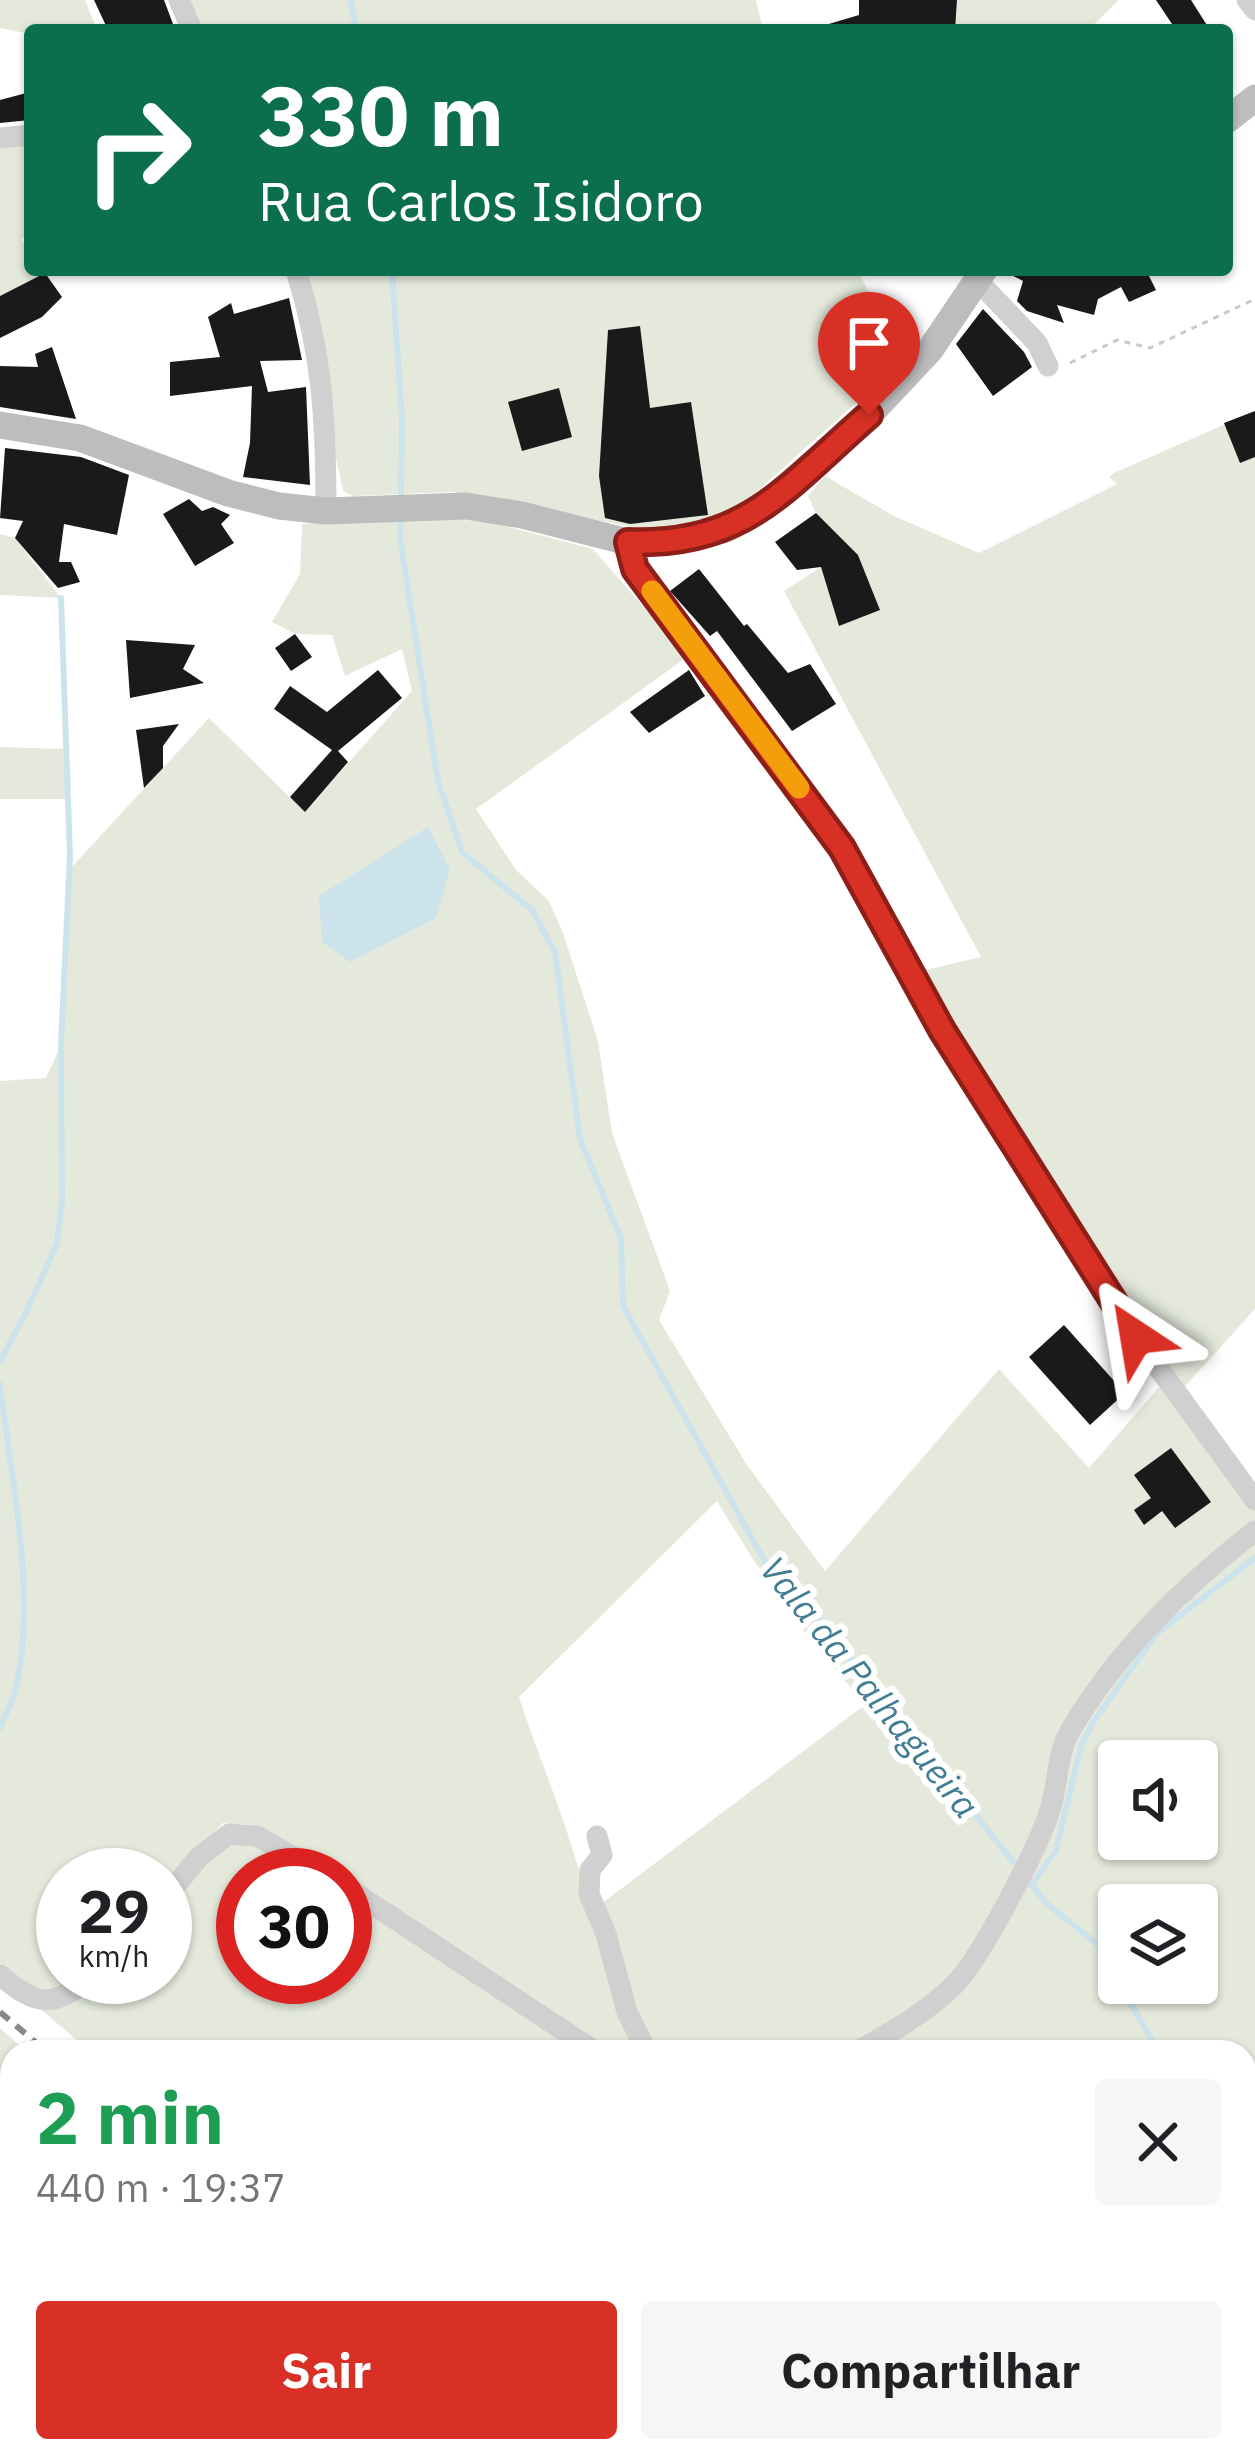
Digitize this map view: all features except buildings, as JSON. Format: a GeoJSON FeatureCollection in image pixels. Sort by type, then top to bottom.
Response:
{"type":"FeatureCollection","features":[{"type":"Feature","properties":{"kind":"street"},"geometry":{"type":"LineString","coordinates":[[1247,0],[1255,10]]}},
{"type":"Feature","properties":{"kind":"street"},"geometry":{"type":"LineString","coordinates":[[298,276],[314,326],[326,411],[326,511]]}},
{"type":"Feature","properties":{"kind":"street"},"geometry":{"type":"LineString","coordinates":[[0,424],[80,438],[253,501],[326,511],[491,509],[628,542],[670,542],[710,535],[760,510],[893,391],[938,339],[979,276]]}},
{"type":"Feature","properties":{"kind":"street"},"geometry":{"type":"LineString","coordinates":[[981,276],[1037,343],[1048,366]]}},
{"type":"Feature","properties":{"kind":"street"},"geometry":{"type":"LineString","coordinates":[[628,542],[635,569],[842,848],[942,1030],[1049,1204],[1136,1337],[1255,1500]]}},
{"type":"Feature","properties":{"kind":"street"},"geometry":{"type":"LineString","coordinates":[[875,2040],[957,1983],[1024,1869],[1050,1812],[1067,1735],[1137,1636],[1210,1566],[1255,1531]]}},
{"type":"Feature","properties":{"kind":"street"},"geometry":{"type":"LineString","coordinates":[[192,1865],[229,1834],[257,1836],[278,1848]]}},
{"type":"Feature","properties":{"kind":"street"},"geometry":{"type":"LineString","coordinates":[[597,1836],[602,1855],[590,1870],[589,1894],[606,1934],[627,2012],[641,2040]]}},
{"type":"Feature","properties":{"kind":"street"},"geometry":{"type":"LineString","coordinates":[[372,1904],[578,2040]]}},
{"type":"Feature","properties":{"kind":"street"},"geometry":{"type":"LineString","coordinates":[[0,1975],[26,1997],[36,1999]]}},
{"type":"Feature","properties":{"kind":"path"},"geometry":{"type":"LineString","coordinates":[[1048,366],[1060,370],[1117,340],[1150,348],[1255,299]]}},
{"type":"Feature","properties":{"kind":"shaded area"},"geometry":{"type":"Polygon","coordinates":[[[0,0],[85,0],[95,24],[24,24],[24,33],[0,28],[0,0]]]}},
{"type":"Feature","properties":{"kind":"shaded area"},"geometry":{"type":"Polygon","coordinates":[[[182,0],[756,0],[762,24],[192,24],[182,0]]]}},
{"type":"Feature","properties":{"kind":"shaded area"},"geometry":{"type":"Polygon","coordinates":[[[957,0],[1119,0],[1094,24],[955,24],[957,0]]]}},
{"type":"Feature","properties":{"kind":"shaded area"},"geometry":{"type":"Polygon","coordinates":[[[24,136],[24,276],[39,276],[0,296],[0,138],[24,136]]]}},
{"type":"Feature","properties":{"kind":"shaded area"},"geometry":{"type":"Polygon","coordinates":[[[298,276],[860,276],[905,359],[736,510],[709,521],[648,530],[453,492],[353,496],[343,491],[298,276]]]}},
{"type":"Feature","properties":{"kind":"shaded area"},"geometry":{"type":"Polygon","coordinates":[[[1255,411],[1255,1309],[1177,1395],[1255,1500],[1255,2040],[643,2040],[597,1907],[866,1704],[786,1607],[717,1501],[519,1697],[636,2040],[589,2040],[372,1891],[372,1848],[294,1848],[252,1825],[223,1823],[192,1855],[192,1848],[36,1848],[36,1987],[20,1981],[0,1964],[0,1081],[46,1078],[61,1045],[70,869],[209,718],[305,812],[412,691],[402,649],[345,676],[332,635],[295,634],[272,622],[300,574],[302,524],[414,517],[490,522],[593,549],[687,657],[476,809],[516,870],[549,901],[563,933],[598,1041],[612,1133],[670,1291],[659,1320],[747,1465],[825,1571],[999,1369],[1089,1468],[1166,1379],[913,973],[981,957],[784,591],[821,567],[839,626],[880,610],[858,555],[816,513],[808,496],[825,476],[894,516],[979,553],[1117,484],[1109,477],[1114,473],[1255,411]]]}},
{"type":"Feature","properties":{"kind":"shaded area"},"geometry":{"type":"Polygon","coordinates":[[[0,534],[15,538],[61,598],[0,595],[0,534]]]}},
{"type":"Feature","properties":{"kind":"shaded area"},"geometry":{"type":"Polygon","coordinates":[[[0,747],[66,749],[69,799],[0,799],[0,747]]]}},
{"type":"Feature","properties":{"kind":"shaded area"},"geometry":{"type":"Polygon","coordinates":[[[229,1834],[262,1848],[216,1848],[216,2004],[372,2004],[372,1904],[578,2040],[77,2040],[26,1997],[36,1994],[36,2004],[192,2004],[192,1871],[229,1834]]]}},
{"type":"Feature","properties":{"kind":"water"},"geometry":{"type":"Polygon","coordinates":[[[428,827],[450,869],[436,918],[350,962],[322,942],[319,896],[428,827]]]}},
{"type":"Feature","properties":{"kind":"waterway","name":"Vala da Palhagueira"},"geometry":{"type":"LineString","coordinates":[[350,0],[356,24]]}},
{"type":"Feature","properties":{"kind":"waterway","name":"Vala da Palhagueira"},"geometry":{"type":"LineString","coordinates":[[392,276],[402,419],[401,501]]}},
{"type":"Feature","properties":{"kind":"waterway","name":"Vala da Palhagueira"},"geometry":{"type":"LineString","coordinates":[[401,515],[400,538],[438,782],[462,852],[532,910],[555,952],[580,1139],[621,1239],[623,1306],[768,1567],[811,1610],[1047,1904],[1096,1943],[1152,2040]]}},
{"type":"Feature","properties":{"kind":"waterway"},"geometry":{"type":"LineString","coordinates":[[0,1361],[57,1243],[62,1201],[61,1045],[70,856],[61,598]]}},
{"type":"Feature","properties":{"kind":"waterway"},"geometry":{"type":"LineString","coordinates":[[0,1384],[20,1534],[24,1611],[17,1684],[0,1728]]}},
{"type":"Feature","properties":{"kind":"waterway"},"geometry":{"type":"LineString","coordinates":[[1032,1885],[1056,1850],[1081,1746],[1094,1721],[1157,1633],[1255,1558]]}},
{"type":"Feature","properties":{"kind":"railway"},"geometry":{"type":"LineString","coordinates":[[0,2012],[33,2040]]}},
{"type":"Feature","properties":{"kind":"slow traffic"},"geometry":{"type":"LineString","coordinates":[[652,591],[799,788]]}},
{"type":"Feature","properties":{"kind":"route"},"geometry":{"type":"LineString","coordinates":[[869,415],[741,522],[710,535],[628,542],[630,557],[842,848],[942,1030],[1136,1337]]}}]}
